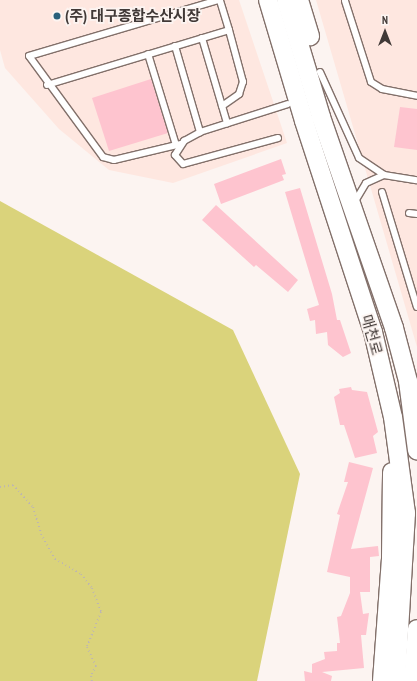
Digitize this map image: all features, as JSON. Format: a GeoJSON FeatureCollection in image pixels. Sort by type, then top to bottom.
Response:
{"type":"FeatureCollection","features":[{"type":"Feature","properties":{"kind":"main road"},"geometry":{"type":"LineString","coordinates":[[258,0],[288,104],[304,122]]}},
{"type":"Feature","properties":{"kind":"main road","name":"매천로"},"geometry":{"type":"LineString","coordinates":[[268,0],[304,122],[372,332],[393,417],[406,513],[396,681]]}},
{"type":"Feature","properties":{"kind":"main road","name":"매천로"},"geometry":{"type":"LineString","coordinates":[[286,0],[321,117],[394,328],[408,381],[417,450]]}},
{"type":"Feature","properties":{"kind":"main road"},"geometry":{"type":"LineString","coordinates":[[299,0],[325,89],[321,117]]}},
{"type":"Feature","properties":{"kind":"main road"},"geometry":{"type":"LineString","coordinates":[[408,381],[417,401]]}},
{"type":"Feature","properties":{"kind":"main road"},"geometry":{"type":"LineString","coordinates":[[382,681],[391,557],[393,417]]}},
{"type":"Feature","properties":{"kind":"main road"},"geometry":{"type":"LineString","coordinates":[[413,681],[417,629]]}},
{"type":"Feature","properties":{"kind":"lane"},"geometry":{"type":"LineString","coordinates":[[222,106],[239,94],[243,82],[219,0],[29,56],[47,84],[102,157],[114,160],[179,144],[200,132],[288,104]]}},
{"type":"Feature","properties":{"kind":"lane"},"geometry":{"type":"LineString","coordinates":[[345,1],[372,82],[382,89],[417,96]]}},
{"type":"Feature","properties":{"kind":"lane"},"geometry":{"type":"LineString","coordinates":[[47,84],[229,30]]}},
{"type":"Feature","properties":{"kind":"lane"},"geometry":{"type":"LineString","coordinates":[[202,38],[227,123]]}},
{"type":"Feature","properties":{"kind":"lane"},"geometry":{"type":"LineString","coordinates":[[175,46],[200,132]]}},
{"type":"Feature","properties":{"kind":"lane"},"geometry":{"type":"LineString","coordinates":[[148,54],[179,144],[175,155],[183,164],[278,138]]}},
{"type":"Feature","properties":{"kind":"lane"},"geometry":{"type":"LineString","coordinates":[[320,72],[359,158],[384,175],[417,180]]}},
{"type":"Feature","properties":{"kind":"lane"},"geometry":{"type":"LineString","coordinates":[[352,207],[366,183],[384,175]]}},
{"type":"Feature","properties":{"kind":"lane"},"geometry":{"type":"LineString","coordinates":[[382,192],[417,307]]}},
{"type":"Feature","properties":{"kind":"lane"},"geometry":{"type":"LineString","coordinates":[[409,213],[417,214]]}},
{"type":"Feature","properties":{"kind":"path"},"geometry":{"type":"LineString","coordinates":[[0,487],[13,485],[33,507],[41,534],[55,559],[81,574],[92,588],[101,612],[87,647],[96,666],[91,676],[92,681]]}},
{"type":"Feature","properties":{"kind":"shaded area"},"geometry":{"type":"Polygon","coordinates":[[[0,0],[239,0],[287,143],[173,183],[109,170],[59,129],[5,68],[0,50],[0,0]]]}},
{"type":"Feature","properties":{"kind":"shaded area"},"geometry":{"type":"Polygon","coordinates":[[[316,0],[417,0],[417,347],[351,120],[316,0]]]}},
{"type":"Feature","properties":{"kind":"shaded area"},"geometry":{"type":"Polygon","coordinates":[[[0,201],[233,330],[300,474],[257,681],[0,681],[0,201]]]}},
{"type":"Feature","properties":{"kind":"building"},"geometry":{"type":"Polygon","coordinates":[[[151,79],[168,133],[109,151],[92,98],[151,79]]]}},
{"type":"Feature","properties":{"kind":"building"},"geometry":{"type":"Polygon","coordinates":[[[400,107],[417,109],[417,150],[394,147],[400,107]]]}},
{"type":"Feature","properties":{"kind":"building"},"geometry":{"type":"Polygon","coordinates":[[[281,159],[286,174],[282,175],[284,180],[221,204],[214,184],[281,159]]]}},
{"type":"Feature","properties":{"kind":"building"},"geometry":{"type":"Polygon","coordinates":[[[300,188],[332,294],[337,320],[340,320],[351,353],[343,357],[328,345],[327,332],[316,334],[315,320],[310,321],[307,309],[319,305],[285,192],[300,188]]]}},
{"type":"Feature","properties":{"kind":"building"},"geometry":{"type":"Polygon","coordinates":[[[216,205],[298,280],[288,292],[256,265],[254,267],[202,220],[216,205]]]}},
{"type":"Feature","properties":{"kind":"building"},"geometry":{"type":"Polygon","coordinates":[[[351,387],[352,390],[367,392],[378,432],[373,436],[377,453],[355,458],[344,425],[340,425],[334,397],[340,393],[339,389],[351,387]]]}},
{"type":"Feature","properties":{"kind":"building"},"geometry":{"type":"Polygon","coordinates":[[[349,462],[373,468],[351,549],[378,546],[379,556],[370,557],[370,592],[360,592],[363,614],[369,613],[366,635],[361,635],[364,668],[322,672],[332,676],[331,681],[305,681],[304,671],[312,673],[312,664],[325,659],[324,652],[337,651],[337,643],[340,643],[337,617],[341,616],[350,593],[350,577],[327,572],[340,515],[337,514],[348,482],[344,482],[349,462]]]}},
{"type":"Feature","properties":{"kind":"place","name":"(주) 대구종합수산시장"},"geometry":{"type":"Point","coordinates":[57,16]}}]}
